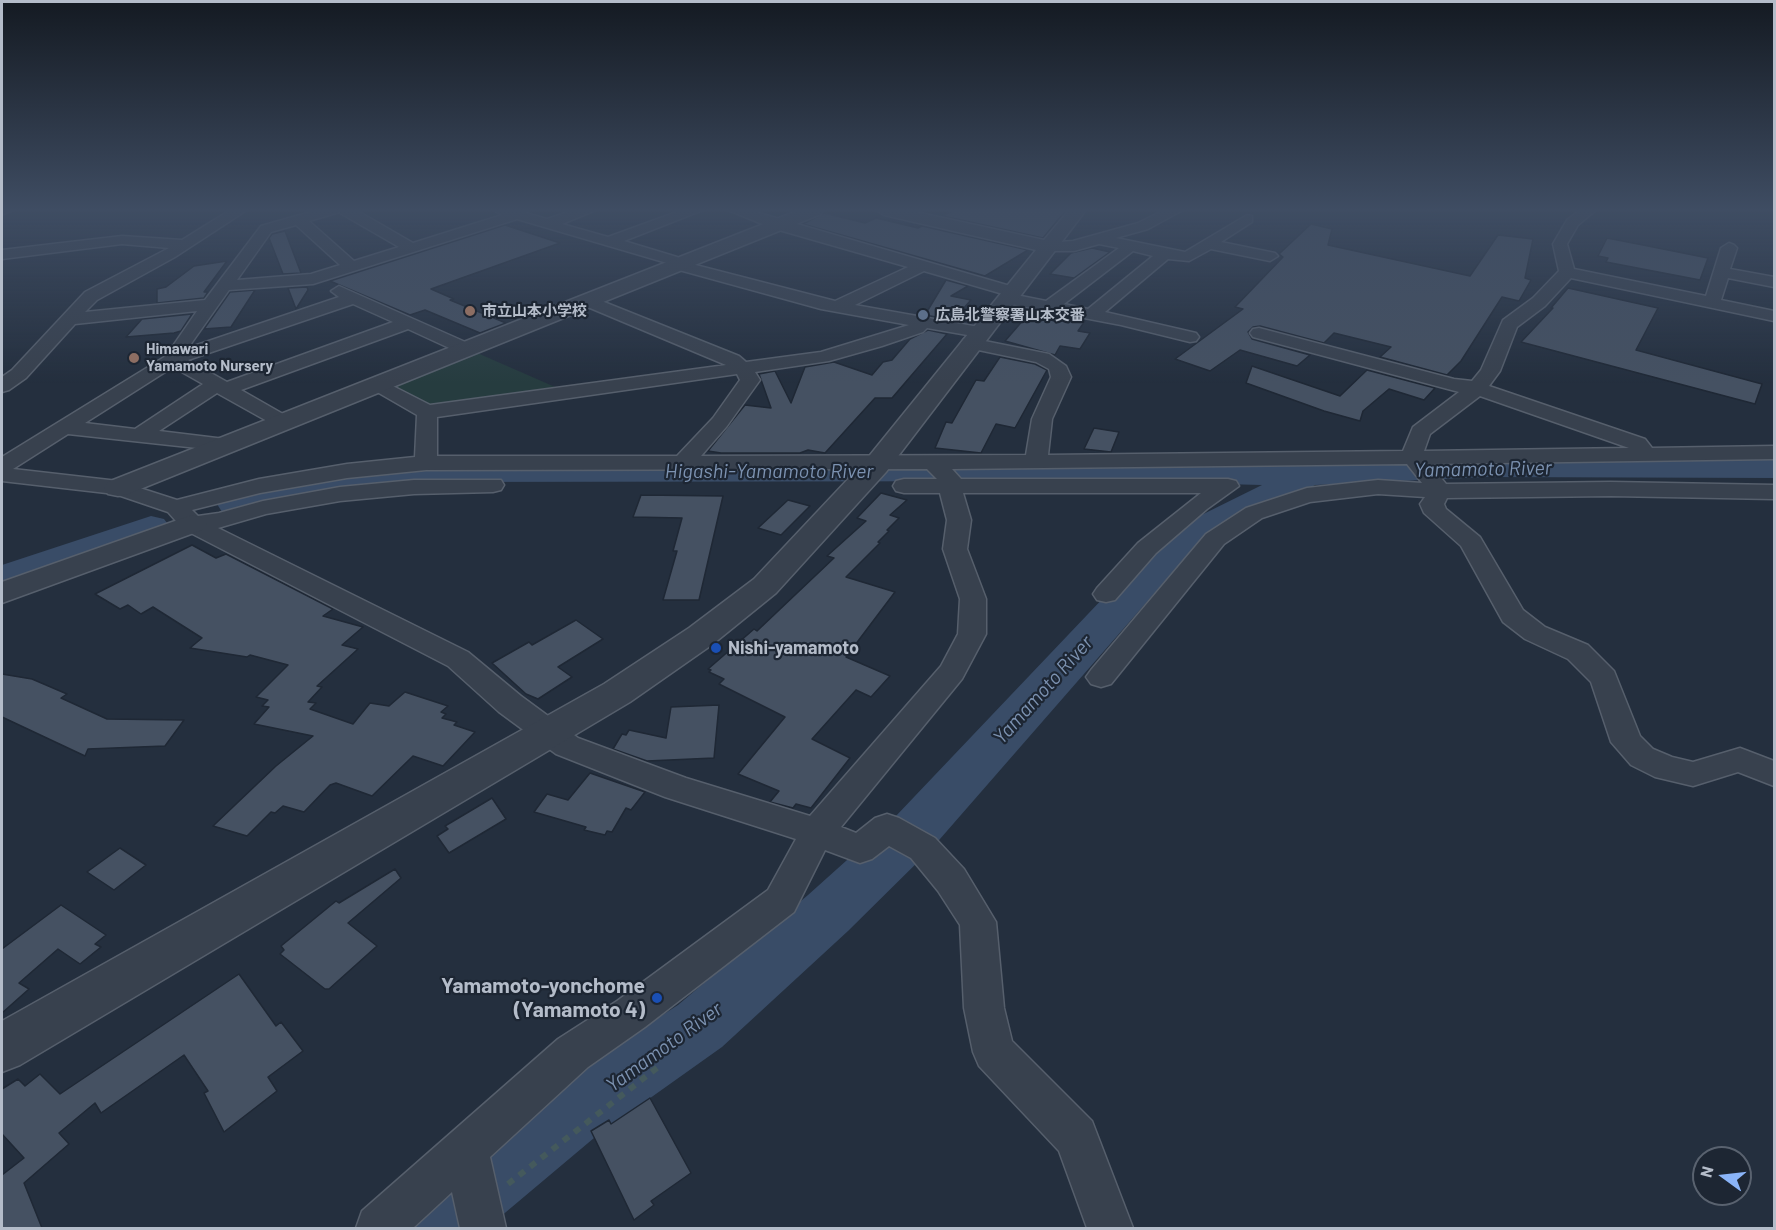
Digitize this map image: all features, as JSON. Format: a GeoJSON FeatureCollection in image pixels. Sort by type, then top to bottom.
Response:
{"type":"FeatureCollection","features":[{"type":"Feature","properties":{"kind":"street"},"geometry":{"type":"LineString","coordinates":[[2,386],[19,374],[91,296],[144,267]]}},
{"type":"Feature","properties":{"kind":"street"},"geometry":{"type":"LineString","coordinates":[[173,359],[237,267]]}},
{"type":"Feature","properties":{"kind":"street"},"geometry":{"type":"LineString","coordinates":[[224,285],[313,279],[350,267]]}},
{"type":"Feature","properties":{"kind":"street"},"geometry":{"type":"LineString","coordinates":[[118,488],[672,267]]}},
{"type":"Feature","properties":{"kind":"street"},"geometry":{"type":"LineString","coordinates":[[687,267],[837,307],[922,322],[1042,358],[1057,366],[1061,377],[1042,419],[1036,462]]}},
{"type":"Feature","properties":{"kind":"street"},"geometry":{"type":"LineString","coordinates":[[837,307],[919,267]]}},
{"type":"Feature","properties":{"kind":"street"},"geometry":{"type":"LineString","coordinates":[[926,267],[1050,306],[1190,337]]}},
{"type":"Feature","properties":{"kind":"street"},"geometry":{"type":"LineString","coordinates":[[2,1048],[626,687],[701,636],[765,586],[872,470],[1031,267]]}},
{"type":"Feature","properties":{"kind":"street"},"geometry":{"type":"LineString","coordinates":[[1050,306],[1102,267]]}},
{"type":"Feature","properties":{"kind":"street"},"geometry":{"type":"LineString","coordinates":[[1092,314],[1149,267]]}},
{"type":"Feature","properties":{"kind":"street"},"geometry":{"type":"LineString","coordinates":[[1565,267],[1566,272]]}},
{"type":"Feature","properties":{"kind":"street"},"geometry":{"type":"LineString","coordinates":[[1712,303],[1723,267]]}},
{"type":"Feature","properties":{"kind":"street"},"geometry":{"type":"LineString","coordinates":[[1566,272],[1774,316]]}},
{"type":"Feature","properties":{"kind":"street"},"geometry":{"type":"LineString","coordinates":[[1412,456],[1420,431],[1478,388],[1490,371],[1509,324],[1539,302],[1566,272]]}},
{"type":"Feature","properties":{"kind":"street"},"geometry":{"type":"LineString","coordinates":[[1722,272],[1774,282]]}},
{"type":"Feature","properties":{"kind":"street"},"geometry":{"type":"LineString","coordinates":[[313,279],[466,350]]}},
{"type":"Feature","properties":{"kind":"street"},"geometry":{"type":"LineString","coordinates":[[2,466],[173,359],[354,298]]}},
{"type":"Feature","properties":{"kind":"street"},"geometry":{"type":"LineString","coordinates":[[589,300],[732,360],[744,369],[750,380],[720,422],[683,463]]}},
{"type":"Feature","properties":{"kind":"street"},"geometry":{"type":"LineString","coordinates":[[69,319],[210,305]]}},
{"type":"Feature","properties":{"kind":"street"},"geometry":{"type":"LineString","coordinates":[[379,384],[427,412],[822,357],[917,328],[922,322]]}},
{"type":"Feature","properties":{"kind":"street"},"geometry":{"type":"LineString","coordinates":[[138,436],[221,387],[408,323]]}},
{"type":"Feature","properties":{"kind":"street"},"geometry":{"type":"LineString","coordinates":[[1259,333],[1453,385],[1478,388],[1636,444],[1646,454]]}},
{"type":"Feature","properties":{"kind":"street"},"geometry":{"type":"LineString","coordinates":[[173,359],[283,422]]}},
{"type":"Feature","properties":{"kind":"street"},"geometry":{"type":"LineString","coordinates":[[426,464],[427,412]]}},
{"type":"Feature","properties":{"kind":"street"},"geometry":{"type":"LineString","coordinates":[[63,428],[225,445]]}},
{"type":"Feature","properties":{"kind":"street"},"geometry":{"type":"LineString","coordinates":[[904,486],[1036,462],[1774,453]]}},
{"type":"Feature","properties":{"kind":"street"},"geometry":{"type":"LineString","coordinates":[[1412,456],[1440,491]]}},
{"type":"Feature","properties":{"kind":"street"},"geometry":{"type":"LineString","coordinates":[[2,593],[259,486],[347,471],[426,464],[683,463],[872,470],[946,477],[1228,486],[1199,504],[1147,548],[1106,594]]}},
{"type":"Feature","properties":{"kind":"street"},"geometry":{"type":"LineString","coordinates":[[2,474],[118,488],[184,516],[458,658],[567,747],[676,788],[817,832],[860,849],[887,828],[908,840],[951,880],[978,922],[984,1008],[994,1052],[1077,1137],[1110,1228]]}},
{"type":"Feature","properties":{"kind":"street"},"geometry":{"type":"LineString","coordinates":[[379,1228],[573,1053],[631,1014],[781,901],[817,832],[952,672],[972,634],[973,599],[955,549],[959,520],[946,477]]}},
{"type":"Feature","properties":{"kind":"street"},"geometry":{"type":"LineString","coordinates":[[184,516],[221,520],[263,508],[340,494],[414,487],[493,485]]}},
{"type":"Feature","properties":{"kind":"street"},"geometry":{"type":"LineString","coordinates":[[1101,677],[1186,570],[1215,539],[1254,513],[1307,495],[1387,487],[1440,491],[1611,489],[1774,492]]}},
{"type":"Feature","properties":{"kind":"street"},"geometry":{"type":"LineString","coordinates":[[1440,491],[1432,504],[1436,513],[1471,542],[1513,616],[1535,633],[1578,652],[1604,678],[1627,742],[1642,757],[1666,768],[1693,774],[1740,760],[1774,774]]}},
{"type":"Feature","properties":{"kind":"street"},"geometry":{"type":"LineString","coordinates":[[466,1150],[481,1219]]}},
{"type":"Feature","properties":{"kind":"path"},"geometry":{"type":"LineString","coordinates":[[481,1219],[662,1064]]}},
{"type":"Feature","properties":{"kind":"green space"},"geometry":{"type":"Polygon","coordinates":[[[475,352],[562,390],[432,407],[395,387],[396,384],[475,352]]]}},
{"type":"Feature","properties":{"kind":"building"},"geometry":{"type":"Polygon","coordinates":[[[192,267],[222,267],[204,292],[208,292],[204,298],[157,303],[157,289],[166,287],[192,267]]]}},
{"type":"Feature","properties":{"kind":"building"},"geometry":{"type":"Polygon","coordinates":[[[280,267],[299,267],[301,273],[283,274],[280,267]]]}},
{"type":"Feature","properties":{"kind":"building"},"geometry":{"type":"Polygon","coordinates":[[[373,267],[492,267],[431,289],[454,299],[450,300],[506,323],[480,333],[425,310],[410,315],[330,281],[373,267]]]}},
{"type":"Feature","properties":{"kind":"building"},"geometry":{"type":"Polygon","coordinates":[[[955,267],[999,267],[985,276],[955,267]]]}},
{"type":"Feature","properties":{"kind":"building"},"geometry":{"type":"Polygon","coordinates":[[[1057,267],[1089,267],[1074,278],[1050,274],[1057,267]]]}},
{"type":"Feature","properties":{"kind":"building"},"geometry":{"type":"Polygon","coordinates":[[[1273,267],[1431,267],[1470,276],[1476,267],[1527,267],[1525,278],[1531,280],[1519,301],[1502,297],[1461,361],[1447,375],[1380,357],[1391,347],[1334,333],[1324,343],[1260,326],[1253,327],[1248,332],[1252,339],[1310,355],[1297,366],[1240,350],[1210,371],[1175,359],[1243,309],[1235,307],[1273,267]]]}},
{"type":"Feature","properties":{"kind":"building"},"geometry":{"type":"Polygon","coordinates":[[[1634,267],[1705,267],[1700,280],[1634,267]]]}},
{"type":"Feature","properties":{"kind":"building"},"geometry":{"type":"Polygon","coordinates":[[[946,280],[968,286],[951,296],[971,300],[962,310],[967,311],[958,321],[925,315],[946,280]]]}},
{"type":"Feature","properties":{"kind":"building"},"geometry":{"type":"Polygon","coordinates":[[[307,287],[308,290],[296,309],[288,288],[307,287]]]}},
{"type":"Feature","properties":{"kind":"building"},"geometry":{"type":"Polygon","coordinates":[[[1568,288],[1658,308],[1636,350],[1762,384],[1755,404],[1521,342],[1553,308],[1551,308],[1568,288]]]}},
{"type":"Feature","properties":{"kind":"building"},"geometry":{"type":"Polygon","coordinates":[[[255,290],[231,327],[204,329],[230,292],[255,290]]]}},
{"type":"Feature","properties":{"kind":"building"},"geometry":{"type":"Polygon","coordinates":[[[1032,310],[1085,321],[1078,331],[1090,333],[1080,349],[1060,346],[1055,355],[1005,341],[1032,310]]]}},
{"type":"Feature","properties":{"kind":"building"},"geometry":{"type":"Polygon","coordinates":[[[192,314],[181,331],[126,337],[142,319],[192,314]]]}},
{"type":"Feature","properties":{"kind":"building"},"geometry":{"type":"Polygon","coordinates":[[[928,330],[947,334],[892,398],[875,398],[825,453],[808,450],[800,453],[708,451],[745,405],[771,408],[759,374],[775,371],[791,403],[805,367],[834,362],[872,375],[883,362],[892,360],[910,339],[928,330]]]}},
{"type":"Feature","properties":{"kind":"building"},"geometry":{"type":"Polygon","coordinates":[[[1000,357],[1035,364],[1047,370],[1015,428],[996,424],[981,453],[935,448],[946,422],[952,423],[976,380],[984,381],[1000,357]]]}},
{"type":"Feature","properties":{"kind":"building"},"geometry":{"type":"Polygon","coordinates":[[[1252,366],[1340,396],[1367,370],[1435,388],[1424,400],[1389,389],[1363,411],[1360,421],[1324,411],[1246,383],[1252,366]]]}},
{"type":"Feature","properties":{"kind":"building"},"geometry":{"type":"Polygon","coordinates":[[[1094,428],[1119,432],[1111,452],[1084,449],[1094,428]]]}},
{"type":"Feature","properties":{"kind":"building"},"geometry":{"type":"Polygon","coordinates":[[[881,493],[907,500],[890,515],[899,518],[887,530],[889,531],[878,542],[880,543],[846,577],[895,592],[846,657],[890,676],[871,697],[856,690],[812,739],[850,758],[811,808],[796,804],[793,808],[770,802],[779,791],[738,774],[785,717],[719,684],[724,679],[709,672],[711,670],[708,669],[754,629],[757,631],[834,558],[827,556],[866,521],[857,518],[881,493]]]}},
{"type":"Feature","properties":{"kind":"building"},"geometry":{"type":"Polygon","coordinates":[[[641,495],[723,496],[699,600],[663,600],[677,551],[673,551],[682,518],[633,517],[641,495]]]}},
{"type":"Feature","properties":{"kind":"building"},"geometry":{"type":"Polygon","coordinates":[[[788,500],[810,506],[781,535],[758,528],[788,500]]]}},
{"type":"Feature","properties":{"kind":"building"},"geometry":{"type":"Polygon","coordinates":[[[192,545],[216,558],[226,554],[333,609],[323,616],[363,627],[342,645],[358,649],[317,686],[322,687],[308,702],[316,703],[310,709],[353,724],[370,703],[389,706],[405,692],[448,706],[441,712],[446,714],[442,718],[457,722],[454,725],[475,732],[443,766],[413,756],[372,796],[336,783],[330,785],[304,812],[283,806],[275,813],[271,812],[247,836],[213,826],[276,766],[313,736],[254,724],[269,707],[262,706],[268,700],[256,697],[288,665],[250,655],[247,657],[190,648],[202,638],[153,607],[141,614],[128,605],[120,609],[95,594],[192,545]]]}},
{"type":"Feature","properties":{"kind":"building"},"geometry":{"type":"Polygon","coordinates":[[[576,620],[603,639],[558,667],[572,677],[538,699],[526,694],[492,663],[529,642],[532,645],[576,620]]]}},
{"type":"Feature","properties":{"kind":"building"},"geometry":{"type":"Polygon","coordinates":[[[2,674],[32,679],[67,694],[61,698],[107,719],[184,720],[165,746],[88,749],[85,756],[2,717],[2,674]]]}},
{"type":"Feature","properties":{"kind":"building"},"geometry":{"type":"Polygon","coordinates":[[[719,705],[714,758],[647,761],[613,749],[622,734],[626,735],[629,730],[666,738],[671,707],[719,705]]]}},
{"type":"Feature","properties":{"kind":"building"},"geometry":{"type":"Polygon","coordinates":[[[590,773],[645,792],[631,810],[626,808],[612,832],[607,831],[605,835],[584,830],[586,827],[534,812],[547,794],[568,800],[590,773]]]}},
{"type":"Feature","properties":{"kind":"building"},"geometry":{"type":"Polygon","coordinates":[[[492,798],[506,819],[449,853],[437,836],[448,829],[445,826],[492,798]]]}},
{"type":"Feature","properties":{"kind":"building"},"geometry":{"type":"Polygon","coordinates":[[[120,848],[146,865],[114,890],[87,872],[120,848]]]}},
{"type":"Feature","properties":{"kind":"building"},"geometry":{"type":"Polygon","coordinates":[[[395,869],[401,878],[348,923],[377,946],[329,989],[325,989],[280,954],[284,950],[281,946],[336,901],[339,903],[395,869]]]}},
{"type":"Feature","properties":{"kind":"building"},"geometry":{"type":"Polygon","coordinates":[[[61,905],[106,935],[95,944],[101,947],[80,964],[58,949],[19,983],[29,989],[2,1013],[2,949],[61,905]]]}},
{"type":"Feature","properties":{"kind":"building"},"geometry":{"type":"Polygon","coordinates":[[[239,974],[276,1026],[281,1022],[303,1051],[268,1077],[277,1091],[224,1132],[204,1093],[208,1091],[184,1055],[101,1113],[95,1103],[59,1133],[69,1144],[24,1183],[42,1228],[2,1228],[2,1175],[24,1158],[2,1134],[2,1089],[18,1079],[25,1086],[40,1074],[60,1094],[239,974]]]}},
{"type":"Feature","properties":{"kind":"building"},"geometry":{"type":"Polygon","coordinates":[[[650,1098],[691,1173],[651,1201],[654,1205],[634,1220],[591,1131],[609,1120],[611,1124],[650,1098]]]}},
{"type":"Feature","properties":{"kind":"waterway","name":"Higashi-Yamamoto River"},"geometry":{"type":"LineString","coordinates":[[235,504],[314,487],[440,472],[1104,471],[1306,475],[1487,467],[1774,468]]}},
{"type":"Feature","properties":{"kind":"waterway","name":"Yamamoto River"},"geometry":{"type":"LineString","coordinates":[[437,1228],[462,1203],[570,1114],[700,1026],[828,913],[914,832],[1179,541],[1302,478]]}},
{"type":"Feature","properties":{"kind":"waterway","name":"Higashi-Yamamoto River"},"geometry":{"type":"LineString","coordinates":[[2,578],[151,527]]}},
{"type":"Feature","properties":{"kind":"place","name":"市立山本小学校"},"geometry":{"type":"Point","coordinates":[470,311]}},
{"type":"Feature","properties":{"kind":"place","name":"広島北警察署山本交番"},"geometry":{"type":"Point","coordinates":[923,315]}},
{"type":"Feature","properties":{"kind":"place","name":"Himawari Yamamoto Nursery"},"geometry":{"type":"Point","coordinates":[134,358]}},
{"type":"Feature","properties":{"kind":"place","name":"Nishi-yamamoto"},"geometry":{"type":"Point","coordinates":[716,648]}},
{"type":"Feature","properties":{"kind":"place","name":"Yamamoto-yonchome (Yamamoto 4)"},"geometry":{"type":"Point","coordinates":[657,998]}}]}
